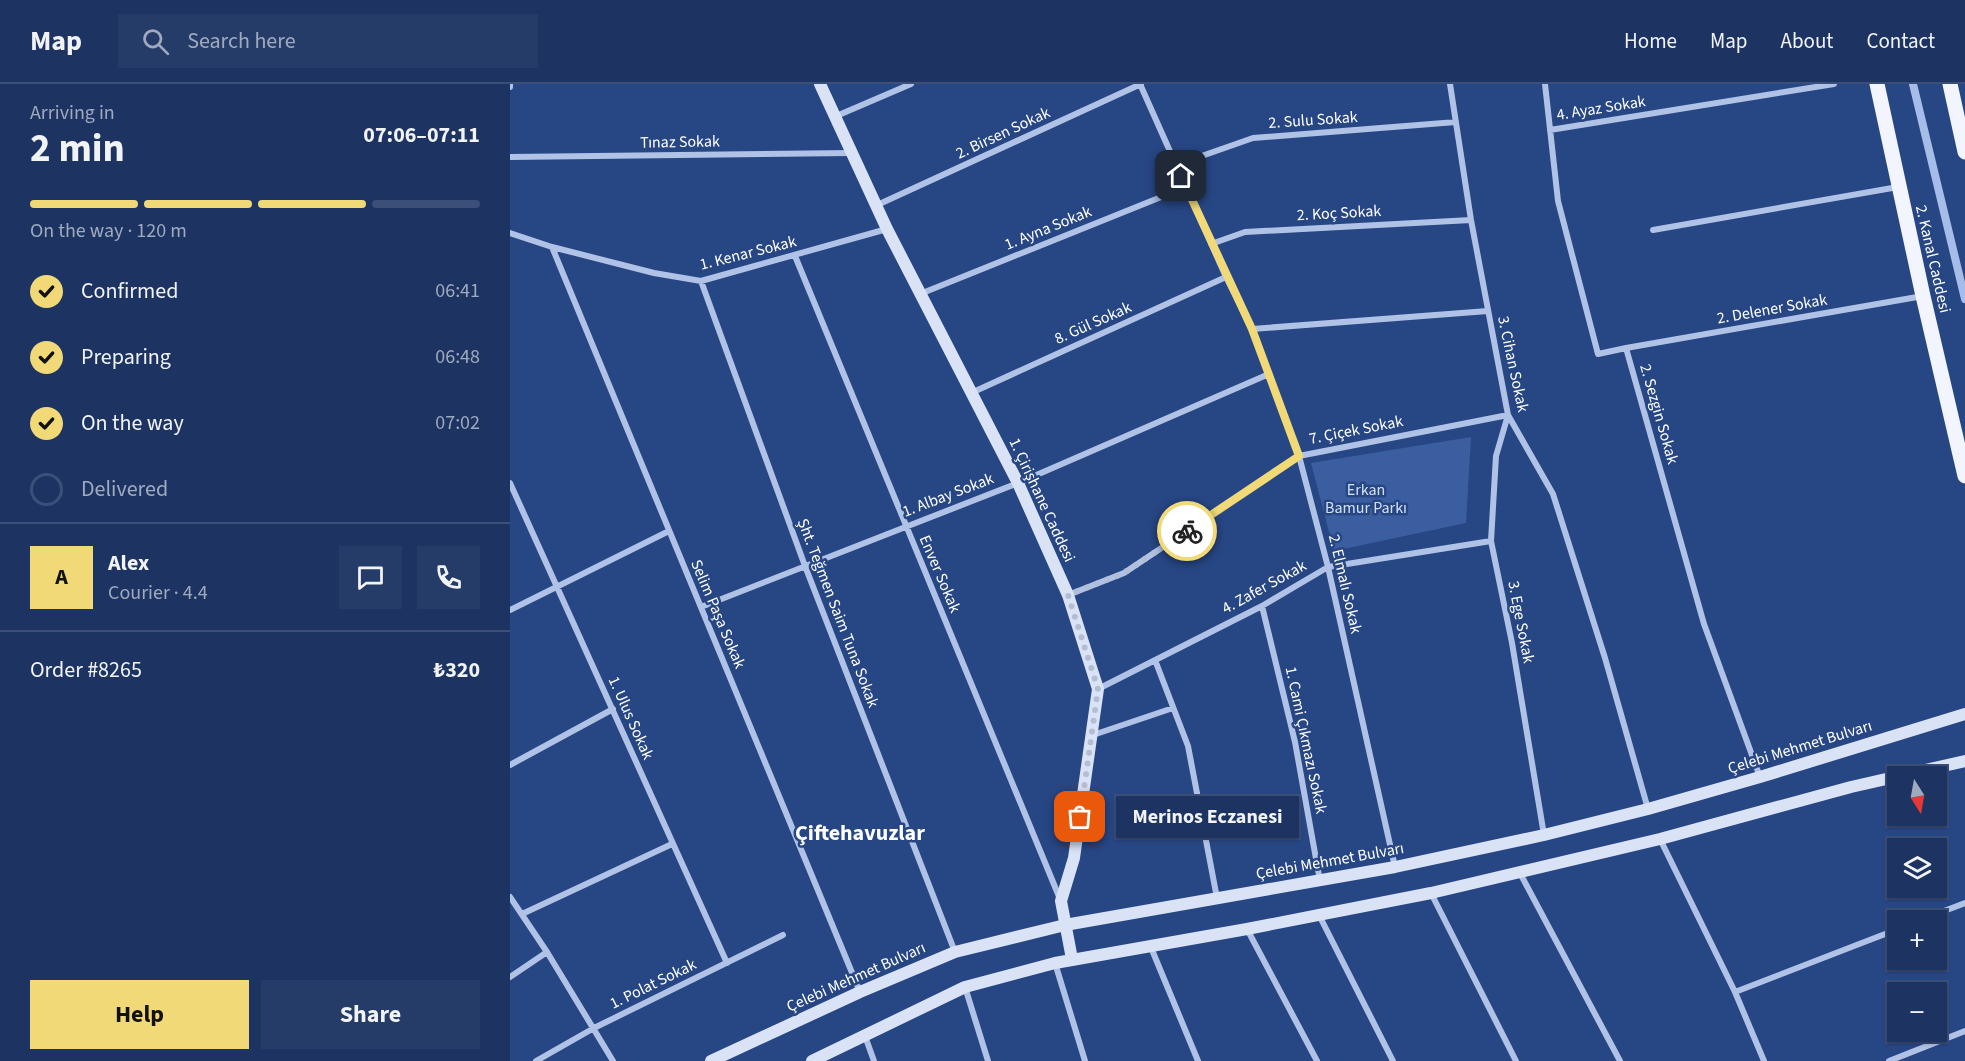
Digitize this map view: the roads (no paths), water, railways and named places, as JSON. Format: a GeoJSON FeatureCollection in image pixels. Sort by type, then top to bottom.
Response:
{"type":"FeatureCollection","features":[{"type":"Feature","properties":{"kind":"main road","name":"1. Çirişhane Caddesi"},"geometry":{"type":"LineString","coordinates":[[820,84],[875,206],[1018,483],[1068,595],[1098,689],[1074,858],[1061,901],[1072,959]]}},
{"type":"Feature","properties":{"kind":"main road","name":"2. Kanal Caddesi"},"geometry":{"type":"LineString","coordinates":[[1877,84],[1965,476]]}},
{"type":"Feature","properties":{"kind":"main road"},"geometry":{"type":"LineString","coordinates":[[1950,84],[1965,152]]}},
{"type":"Feature","properties":{"kind":"main road","name":"Çelebi Mehmet Bulvarı"},"geometry":{"type":"LineString","coordinates":[[711,1061],[860,992],[955,952],[1065,925],[1395,867],[1544,835],[1648,809],[1760,777],[1965,714]]}},
{"type":"Feature","properties":{"kind":"main road"},"geometry":{"type":"LineString","coordinates":[[812,1061],[965,987],[1055,963],[1431,893],[1660,839],[1851,787],[1965,760]]}},
{"type":"Feature","properties":{"kind":"street"},"geometry":{"type":"LineString","coordinates":[[834,118],[911,84]]}},
{"type":"Feature","properties":{"kind":"street","name":"2. Elmalı Sokak"},"geometry":{"type":"LineString","coordinates":[[1140,84],[1226,277],[1252,329],[1299,456],[1328,567],[1395,867]]}},
{"type":"Feature","properties":{"kind":"street","name":"2. Birsen Sokak"},"geometry":{"type":"LineString","coordinates":[[875,206],[1140,84]]}},
{"type":"Feature","properties":{"kind":"street","name":"3. Cihan Sokak"},"geometry":{"type":"LineString","coordinates":[[1450,84],[1471,220],[1508,415],[1553,494],[1605,658],[1648,809]]}},
{"type":"Feature","properties":{"kind":"street","name":"2. Sezgin Sokak"},"geometry":{"type":"LineString","coordinates":[[1545,84],[1558,201],[1598,354],[1626,348],[1704,624],[1760,777]]}},
{"type":"Feature","properties":{"kind":"street","name":"4. Ayaz Sokak"},"geometry":{"type":"LineString","coordinates":[[1550,130],[1834,84]]}},
{"type":"Feature","properties":{"kind":"street","name":"2. Sulu Sokak"},"geometry":{"type":"LineString","coordinates":[[1176,165],[1254,138],[1456,122]]}},
{"type":"Feature","properties":{"kind":"street","name":"Tınaz Sokak"},"geometry":{"type":"LineString","coordinates":[[510,157],[851,153]]}},
{"type":"Feature","properties":{"kind":"street"},"geometry":{"type":"LineString","coordinates":[[1653,230],[1899,187]]}},
{"type":"Feature","properties":{"kind":"street","name":"1. Ayna Sokak"},"geometry":{"type":"LineString","coordinates":[[920,294],[1186,188]]}},
{"type":"Feature","properties":{"kind":"street","name":"2. Koç Sokak"},"geometry":{"type":"LineString","coordinates":[[1211,244],[1245,232],[1471,220]]}},
{"type":"Feature","properties":{"kind":"street","name":"1. Kenar Sokak"},"geometry":{"type":"LineString","coordinates":[[510,233],[552,247],[654,273],[701,281],[887,229]]}},
{"type":"Feature","properties":{"kind":"street","name":"Selim Paşa Sokak"},"geometry":{"type":"LineString","coordinates":[[552,247],[860,992]]}},
{"type":"Feature","properties":{"kind":"street","name":"Enver Sokak"},"geometry":{"type":"LineString","coordinates":[[795,256],[1061,901]]}},
{"type":"Feature","properties":{"kind":"street","name":"8. Gül Sokak"},"geometry":{"type":"LineString","coordinates":[[971,393],[1226,277]]}},
{"type":"Feature","properties":{"kind":"street","name":"Şht. Teğmen Saim Tuna Sokak"},"geometry":{"type":"LineString","coordinates":[[701,281],[805,566],[955,952]]}},
{"type":"Feature","properties":{"kind":"street","name":"2. Delener Sokak"},"geometry":{"type":"LineString","coordinates":[[1626,348],[1923,296]]}},
{"type":"Feature","properties":{"kind":"street"},"geometry":{"type":"LineString","coordinates":[[1252,329],[1488,311]]}},
{"type":"Feature","properties":{"kind":"street","name":"1. Albay Sokak"},"geometry":{"type":"LineString","coordinates":[[701,607],[1018,483],[1269,374]]}},
{"type":"Feature","properties":{"kind":"street","name":"7. Çiçek Sokak"},"geometry":{"type":"LineString","coordinates":[[1068,595],[1124,573],[1299,456],[1508,415]]}},
{"type":"Feature","properties":{"kind":"street","name":"3. Ege Sokak"},"geometry":{"type":"LineString","coordinates":[[1508,415],[1496,456],[1491,541],[1512,643],[1544,835]]}},
{"type":"Feature","properties":{"kind":"street","name":"1. Ulus Sokak"},"geometry":{"type":"LineString","coordinates":[[510,483],[727,963]]}},
{"type":"Feature","properties":{"kind":"street"},"geometry":{"type":"LineString","coordinates":[[510,610],[669,531]]}},
{"type":"Feature","properties":{"kind":"street","name":"4. Zafer Sokak"},"geometry":{"type":"LineString","coordinates":[[1098,689],[1262,606],[1328,567],[1491,541]]}},
{"type":"Feature","properties":{"kind":"street","name":"1. Cami Çıkmazı Sokak"},"geometry":{"type":"LineString","coordinates":[[1262,606],[1295,742],[1320,881]]}},
{"type":"Feature","properties":{"kind":"street"},"geometry":{"type":"LineString","coordinates":[[1155,660],[1188,746],[1217,898]]}},
{"type":"Feature","properties":{"kind":"street"},"geometry":{"type":"LineString","coordinates":[[1093,735],[1173,708]]}},
{"type":"Feature","properties":{"kind":"street"},"geometry":{"type":"LineString","coordinates":[[510,765],[613,709]]}},
{"type":"Feature","properties":{"kind":"street"},"geometry":{"type":"LineString","coordinates":[[1660,839],[1735,992],[1764,1061]]}},
{"type":"Feature","properties":{"kind":"street"},"geometry":{"type":"LineString","coordinates":[[522,914],[672,843]]}},
{"type":"Feature","properties":{"kind":"street"},"geometry":{"type":"LineString","coordinates":[[1520,873],[1620,1061]]}},
{"type":"Feature","properties":{"kind":"street"},"geometry":{"type":"LineString","coordinates":[[1431,893],[1516,1061]]}},
{"type":"Feature","properties":{"kind":"street"},"geometry":{"type":"LineString","coordinates":[[510,897],[547,952],[613,1061]]}},
{"type":"Feature","properties":{"kind":"street"},"geometry":{"type":"LineString","coordinates":[[1947,910],[1965,903]]}},
{"type":"Feature","properties":{"kind":"street"},"geometry":{"type":"LineString","coordinates":[[1319,915],[1393,1061]]}},
{"type":"Feature","properties":{"kind":"street"},"geometry":{"type":"LineString","coordinates":[[1247,929],[1317,1061]]}},
{"type":"Feature","properties":{"kind":"street"},"geometry":{"type":"LineString","coordinates":[[1735,992],[1887,933]]}},
{"type":"Feature","properties":{"kind":"street","name":"1. Polat Sokak"},"geometry":{"type":"LineString","coordinates":[[536,1061],[594,1028],[783,935]]}},
{"type":"Feature","properties":{"kind":"street"},"geometry":{"type":"LineString","coordinates":[[1150,945],[1198,1061]]}},
{"type":"Feature","properties":{"kind":"street"},"geometry":{"type":"LineString","coordinates":[[510,977],[547,952]]}},
{"type":"Feature","properties":{"kind":"street"},"geometry":{"type":"LineString","coordinates":[[1055,963],[1085,1061]]}},
{"type":"Feature","properties":{"kind":"street"},"geometry":{"type":"LineString","coordinates":[[965,987],[988,1061]]}},
{"type":"Feature","properties":{"kind":"street"},"geometry":{"type":"LineString","coordinates":[[1889,1061],[1965,1031]]}},
{"type":"Feature","properties":{"kind":"street"},"geometry":{"type":"LineString","coordinates":[[865,1035],[874,1061]]}},
{"type":"Feature","properties":{"kind":"waterway"},"geometry":{"type":"LineString","coordinates":[[1913,84],[1965,299]]}},
{"type":"Feature","properties":{"kind":"place","name":"Merinos Eczanesi"},"geometry":{"type":"Point","coordinates":[1080,817]}},
{"type":"Feature","properties":{"kind":"district","name":"Çiftehavuzlar"},"geometry":{"type":"Point","coordinates":[860,833]}},
{"type":"Feature","properties":{"kind":"park label","name":"Erkan Bamur Parkı"},"geometry":{"type":"Point","coordinates":[1366,499]}}]}
